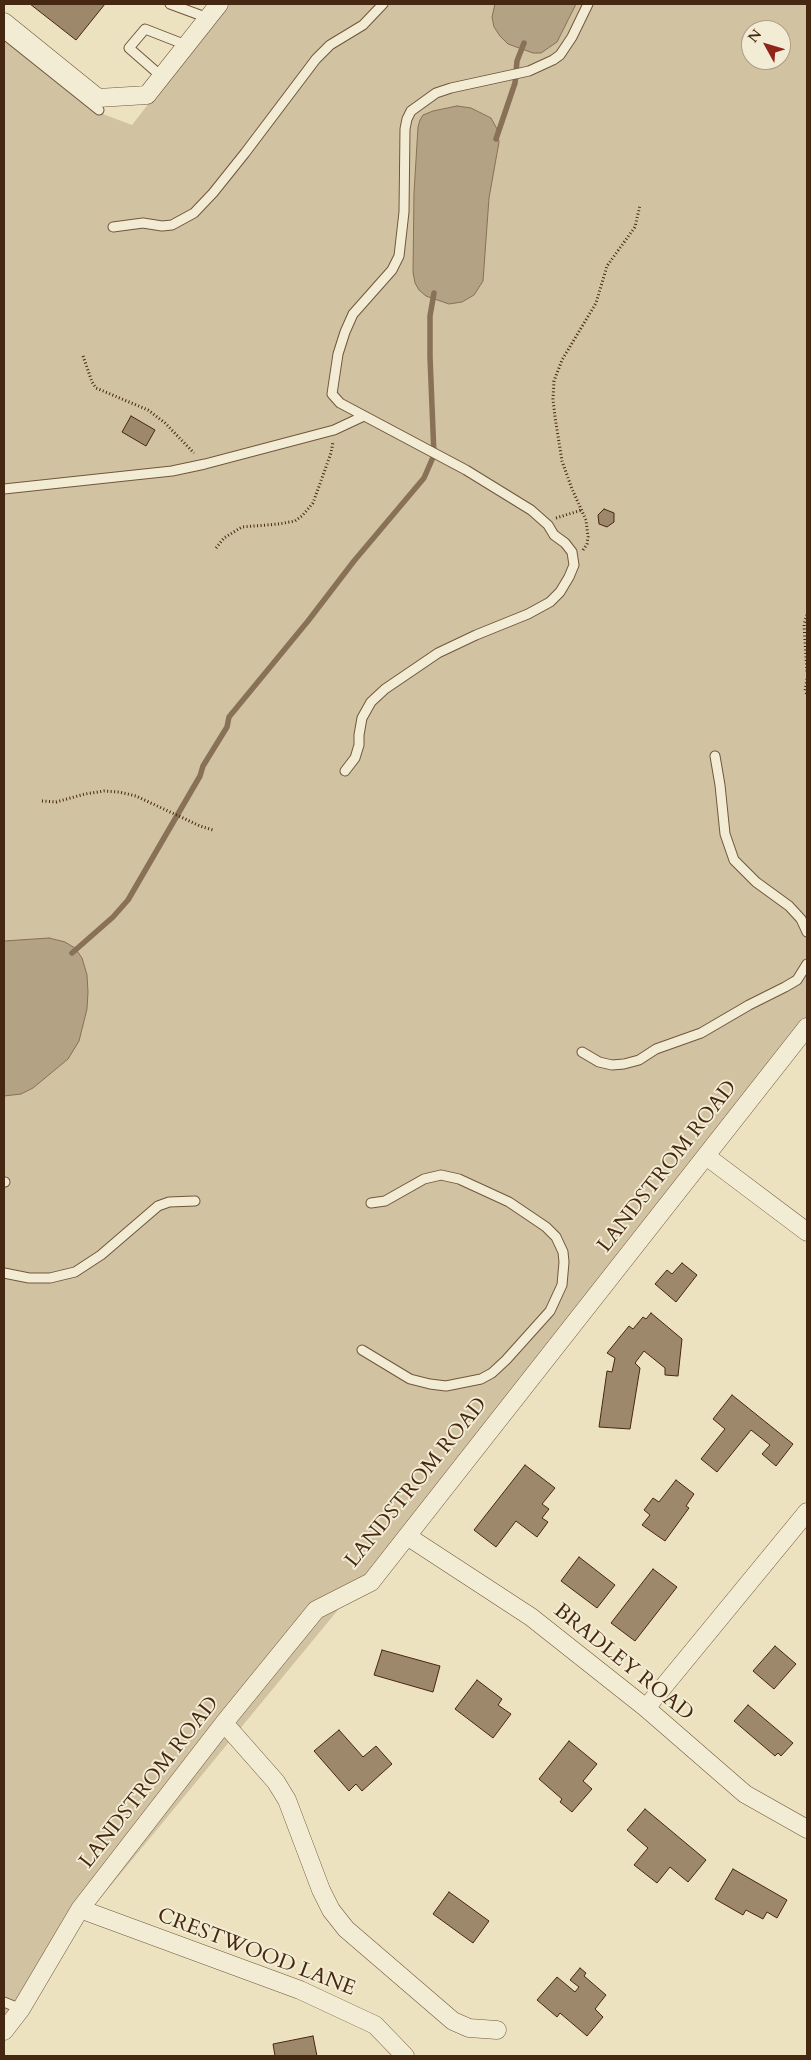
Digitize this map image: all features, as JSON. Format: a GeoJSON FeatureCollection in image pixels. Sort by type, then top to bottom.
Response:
{"type":"FeatureCollection","features":[{"type":"Feature","properties":{"kind":"street"},"geometry":{"type":"LineString","coordinates":[[4,22],[98,104],[147,95],[219,4]]}},
{"type":"Feature","properties":{"kind":"street","name":"LANDSTROM ROAD"},"geometry":{"type":"LineString","coordinates":[[4,2031],[21,2009],[80,1909],[224,1723],[316,1610],[371,1582],[807,1027]]}},
{"type":"Feature","properties":{"kind":"street"},"geometry":{"type":"LineString","coordinates":[[706,1156],[807,1232]]}},
{"type":"Feature","properties":{"kind":"street"},"geometry":{"type":"LineString","coordinates":[[646,1708],[807,1512]]}},
{"type":"Feature","properties":{"kind":"street","name":"BRADLEY ROAD"},"geometry":{"type":"LineString","coordinates":[[407,1536],[531,1617],[646,1708],[745,1794],[807,1829]]}},
{"type":"Feature","properties":{"kind":"street"},"geometry":{"type":"LineString","coordinates":[[224,1723],[276,1782],[287,1800],[321,1890],[331,1910],[346,1929],[453,2021],[469,2028],[497,2030]]}},
{"type":"Feature","properties":{"kind":"street","name":"CRESTWOOD LANE"},"geometry":{"type":"LineString","coordinates":[[80,1909],[300,1990],[375,2025],[405,2056]]}},
{"type":"Feature","properties":{"kind":"lane"},"geometry":{"type":"LineString","coordinates":[[172,4],[208,18]]}},
{"type":"Feature","properties":{"kind":"lane"},"geometry":{"type":"LineString","coordinates":[[113,227],[143,223],[162,226],[172,225],[194,213],[223,180],[316,59],[330,45],[363,25],[383,4]]}},
{"type":"Feature","properties":{"kind":"lane"},"geometry":{"type":"LineString","coordinates":[[345,771],[355,758],[359,745],[362,718],[371,702],[385,689],[438,653],[528,614],[550,602],[560,592],[574,565],[572,552],[565,543],[554,535],[548,525],[531,510],[466,470],[340,403],[332,394],[338,354],[353,314],[392,270],[399,256],[406,162],[404,140],[407,119],[411,111],[436,94],[485,80],[529,72],[553,60],[560,55],[572,37],[588,4]]}},
{"type":"Feature","properties":{"kind":"lane"},"geometry":{"type":"LineString","coordinates":[[162,76],[128,48],[145,29],[186,45]]}},
{"type":"Feature","properties":{"kind":"lane"},"geometry":{"type":"LineString","coordinates":[[4,34],[98,104]]}},
{"type":"Feature","properties":{"kind":"lane"},"geometry":{"type":"LineString","coordinates":[[4,489],[172,471],[334,430],[364,416]]}},
{"type":"Feature","properties":{"kind":"lane"},"geometry":{"type":"LineString","coordinates":[[715,756],[725,834],[734,860],[756,882],[789,906],[802,919],[807,932]]}},
{"type":"Feature","properties":{"kind":"lane"},"geometry":{"type":"LineString","coordinates":[[582,1052],[599,1062],[612,1065],[639,1060],[656,1049],[701,1033],[748,1005],[785,988],[797,980],[807,964]]}},
{"type":"Feature","properties":{"kind":"lane"},"geometry":{"type":"LineString","coordinates":[[362,1350],[410,1379],[430,1384],[446,1386],[481,1378],[492,1373],[506,1360],[550,1311],[562,1285],[564,1262],[563,1252],[556,1237],[546,1227],[509,1202],[459,1179],[441,1175],[424,1179],[385,1201],[371,1203]]}},
{"type":"Feature","properties":{"kind":"lane"},"geometry":{"type":"LineString","coordinates":[[4,1273],[29,1278],[50,1278],[75,1272],[101,1255],[158,1206],[169,1202],[195,1201]]}},
{"type":"Feature","properties":{"kind":"lane"},"geometry":{"type":"LineString","coordinates":[[4,2002],[21,2009]]}},
{"type":"Feature","properties":{"kind":"path"},"geometry":{"type":"LineString","coordinates":[[574,565],[587,544],[586,520],[562,461],[554,408],[554,381],[562,360],[596,303],[608,266],[635,227],[640,205]]}},
{"type":"Feature","properties":{"kind":"path"},"geometry":{"type":"LineString","coordinates":[[83,356],[96,388],[148,410],[164,423],[204,464]]}},
{"type":"Feature","properties":{"kind":"path"},"geometry":{"type":"LineString","coordinates":[[216,548],[224,538],[242,527],[279,524],[295,521],[302,516],[313,503],[331,453],[334,430]]}},
{"type":"Feature","properties":{"kind":"path"},"geometry":{"type":"LineString","coordinates":[[548,525],[556,518],[582,510]]}},
{"type":"Feature","properties":{"kind":"path"},"geometry":{"type":"LineString","coordinates":[[807,615],[804,624],[807,673]]}},
{"type":"Feature","properties":{"kind":"path"},"geometry":{"type":"LineString","coordinates":[[807,679],[805,691],[807,694]]}},
{"type":"Feature","properties":{"kind":"path"},"geometry":{"type":"LineString","coordinates":[[42,801],[56,802],[104,791],[120,792],[136,796],[200,826],[213,830]]}},
{"type":"Feature","properties":{"kind":"shaded area"},"geometry":{"type":"Polygon","coordinates":[[[226,4],[807,4],[807,1026],[436,1491],[4,2015],[4,37],[95,111],[132,125],[226,4]]]}},
{"type":"Feature","properties":{"kind":"shaded area"},"geometry":{"type":"Polygon","coordinates":[[[495,4],[576,4],[557,42],[541,53],[533,53],[508,44],[500,36],[494,27],[492,17],[495,4]]]}},
{"type":"Feature","properties":{"kind":"shaded area"},"geometry":{"type":"Polygon","coordinates":[[[457,106],[471,108],[491,118],[497,129],[499,142],[489,198],[483,281],[474,295],[462,302],[449,304],[426,296],[415,283],[413,272],[414,193],[420,120],[423,115],[433,111],[457,106]]]}},
{"type":"Feature","properties":{"kind":"shaded area"},"geometry":{"type":"Polygon","coordinates":[[[49,938],[65,942],[75,948],[82,958],[87,975],[87,1009],[79,1041],[68,1059],[33,1088],[21,1094],[4,1096],[4,941],[49,938]]]}},
{"type":"Feature","properties":{"kind":"building"},"geometry":{"type":"Polygon","coordinates":[[[30,4],[105,4],[76,40],[30,4]]]}},
{"type":"Feature","properties":{"kind":"building"},"geometry":{"type":"Polygon","coordinates":[[[131,416],[155,430],[146,446],[122,432],[131,416]]]}},
{"type":"Feature","properties":{"kind":"building"},"geometry":{"type":"Polygon","coordinates":[[[604,509],[614,513],[614,522],[607,527],[599,524],[598,515],[604,509]]]}},
{"type":"Feature","properties":{"kind":"building"},"geometry":{"type":"Polygon","coordinates":[[[682,1263],[697,1275],[676,1302],[655,1284],[667,1270],[672,1274],[682,1263]]]}},
{"type":"Feature","properties":{"kind":"building"},"geometry":{"type":"Polygon","coordinates":[[[651,1313],[682,1339],[678,1376],[665,1375],[665,1368],[644,1351],[635,1363],[640,1368],[630,1429],[599,1427],[607,1371],[612,1372],[615,1358],[607,1353],[629,1326],[633,1329],[643,1317],[646,1319],[651,1313]]]}},
{"type":"Feature","properties":{"kind":"building"},"geometry":{"type":"Polygon","coordinates":[[[732,1395],[793,1444],[776,1466],[762,1454],[770,1445],[751,1430],[717,1472],[701,1459],[725,1429],[713,1419],[732,1395]]]}},
{"type":"Feature","properties":{"kind":"building"},"geometry":{"type":"Polygon","coordinates":[[[525,1465],[555,1488],[542,1504],[549,1509],[542,1518],[548,1522],[537,1537],[516,1521],[496,1547],[474,1530],[525,1465]]]}},
{"type":"Feature","properties":{"kind":"building"},"geometry":{"type":"Polygon","coordinates":[[[676,1480],[694,1494],[686,1506],[689,1508],[665,1541],[642,1525],[650,1515],[644,1510],[653,1498],[659,1502],[676,1480]]]}},
{"type":"Feature","properties":{"kind":"building"},"geometry":{"type":"Polygon","coordinates":[[[579,1557],[615,1585],[597,1608],[561,1581],[579,1557]]]}},
{"type":"Feature","properties":{"kind":"building"},"geometry":{"type":"Polygon","coordinates":[[[653,1569],[677,1587],[635,1641],[611,1623],[653,1569]]]}},
{"type":"Feature","properties":{"kind":"building"},"geometry":{"type":"Polygon","coordinates":[[[775,1646],[796,1664],[774,1689],[753,1671],[775,1646]]]}},
{"type":"Feature","properties":{"kind":"building"},"geometry":{"type":"Polygon","coordinates":[[[382,1650],[440,1666],[433,1692],[374,1675],[382,1650]]]}},
{"type":"Feature","properties":{"kind":"building"},"geometry":{"type":"Polygon","coordinates":[[[477,1680],[502,1699],[498,1705],[511,1714],[493,1738],[455,1709],[477,1680]]]}},
{"type":"Feature","properties":{"kind":"building"},"geometry":{"type":"Polygon","coordinates":[[[748,1705],[793,1743],[781,1756],[778,1753],[775,1756],[734,1721],[748,1705]]]}},
{"type":"Feature","properties":{"kind":"building"},"geometry":{"type":"Polygon","coordinates":[[[339,1730],[363,1757],[376,1746],[392,1764],[362,1791],[356,1784],[349,1791],[314,1751],[339,1730]]]}},
{"type":"Feature","properties":{"kind":"building"},"geometry":{"type":"Polygon","coordinates":[[[569,1741],[597,1764],[583,1781],[592,1789],[572,1812],[560,1802],[562,1799],[539,1779],[569,1741]]]}},
{"type":"Feature","properties":{"kind":"building"},"geometry":{"type":"Polygon","coordinates":[[[645,1809],[706,1860],[688,1882],[670,1867],[657,1883],[634,1865],[648,1848],[627,1830],[645,1809]]]}},
{"type":"Feature","properties":{"kind":"building"},"geometry":{"type":"Polygon","coordinates":[[[733,1869],[787,1900],[777,1918],[767,1912],[763,1919],[746,1910],[743,1915],[715,1899],[733,1869]]]}},
{"type":"Feature","properties":{"kind":"building"},"geometry":{"type":"Polygon","coordinates":[[[449,1892],[489,1921],[473,1943],[433,1914],[449,1892]]]}},
{"type":"Feature","properties":{"kind":"building"},"geometry":{"type":"Polygon","coordinates":[[[580,1968],[586,1973],[584,1976],[606,1995],[595,2009],[603,2017],[587,2036],[560,2013],[557,2017],[537,2000],[557,1977],[575,1992],[579,1987],[570,1980],[580,1968]]]}},
{"type":"Feature","properties":{"kind":"building"},"geometry":{"type":"Polygon","coordinates":[[[313,2036],[317,2056],[275,2056],[273,2044],[313,2036]]]}},
{"type":"Feature","properties":{"kind":"waterway"},"geometry":{"type":"LineString","coordinates":[[496,139],[515,83],[517,61],[524,43]]}},
{"type":"Feature","properties":{"kind":"waterway"},"geometry":{"type":"LineString","coordinates":[[72,953],[113,917],[128,900],[200,776],[203,766],[227,727],[229,717],[308,621],[354,561],[424,478],[434,455],[430,357],[430,316],[434,293]]}}]}
